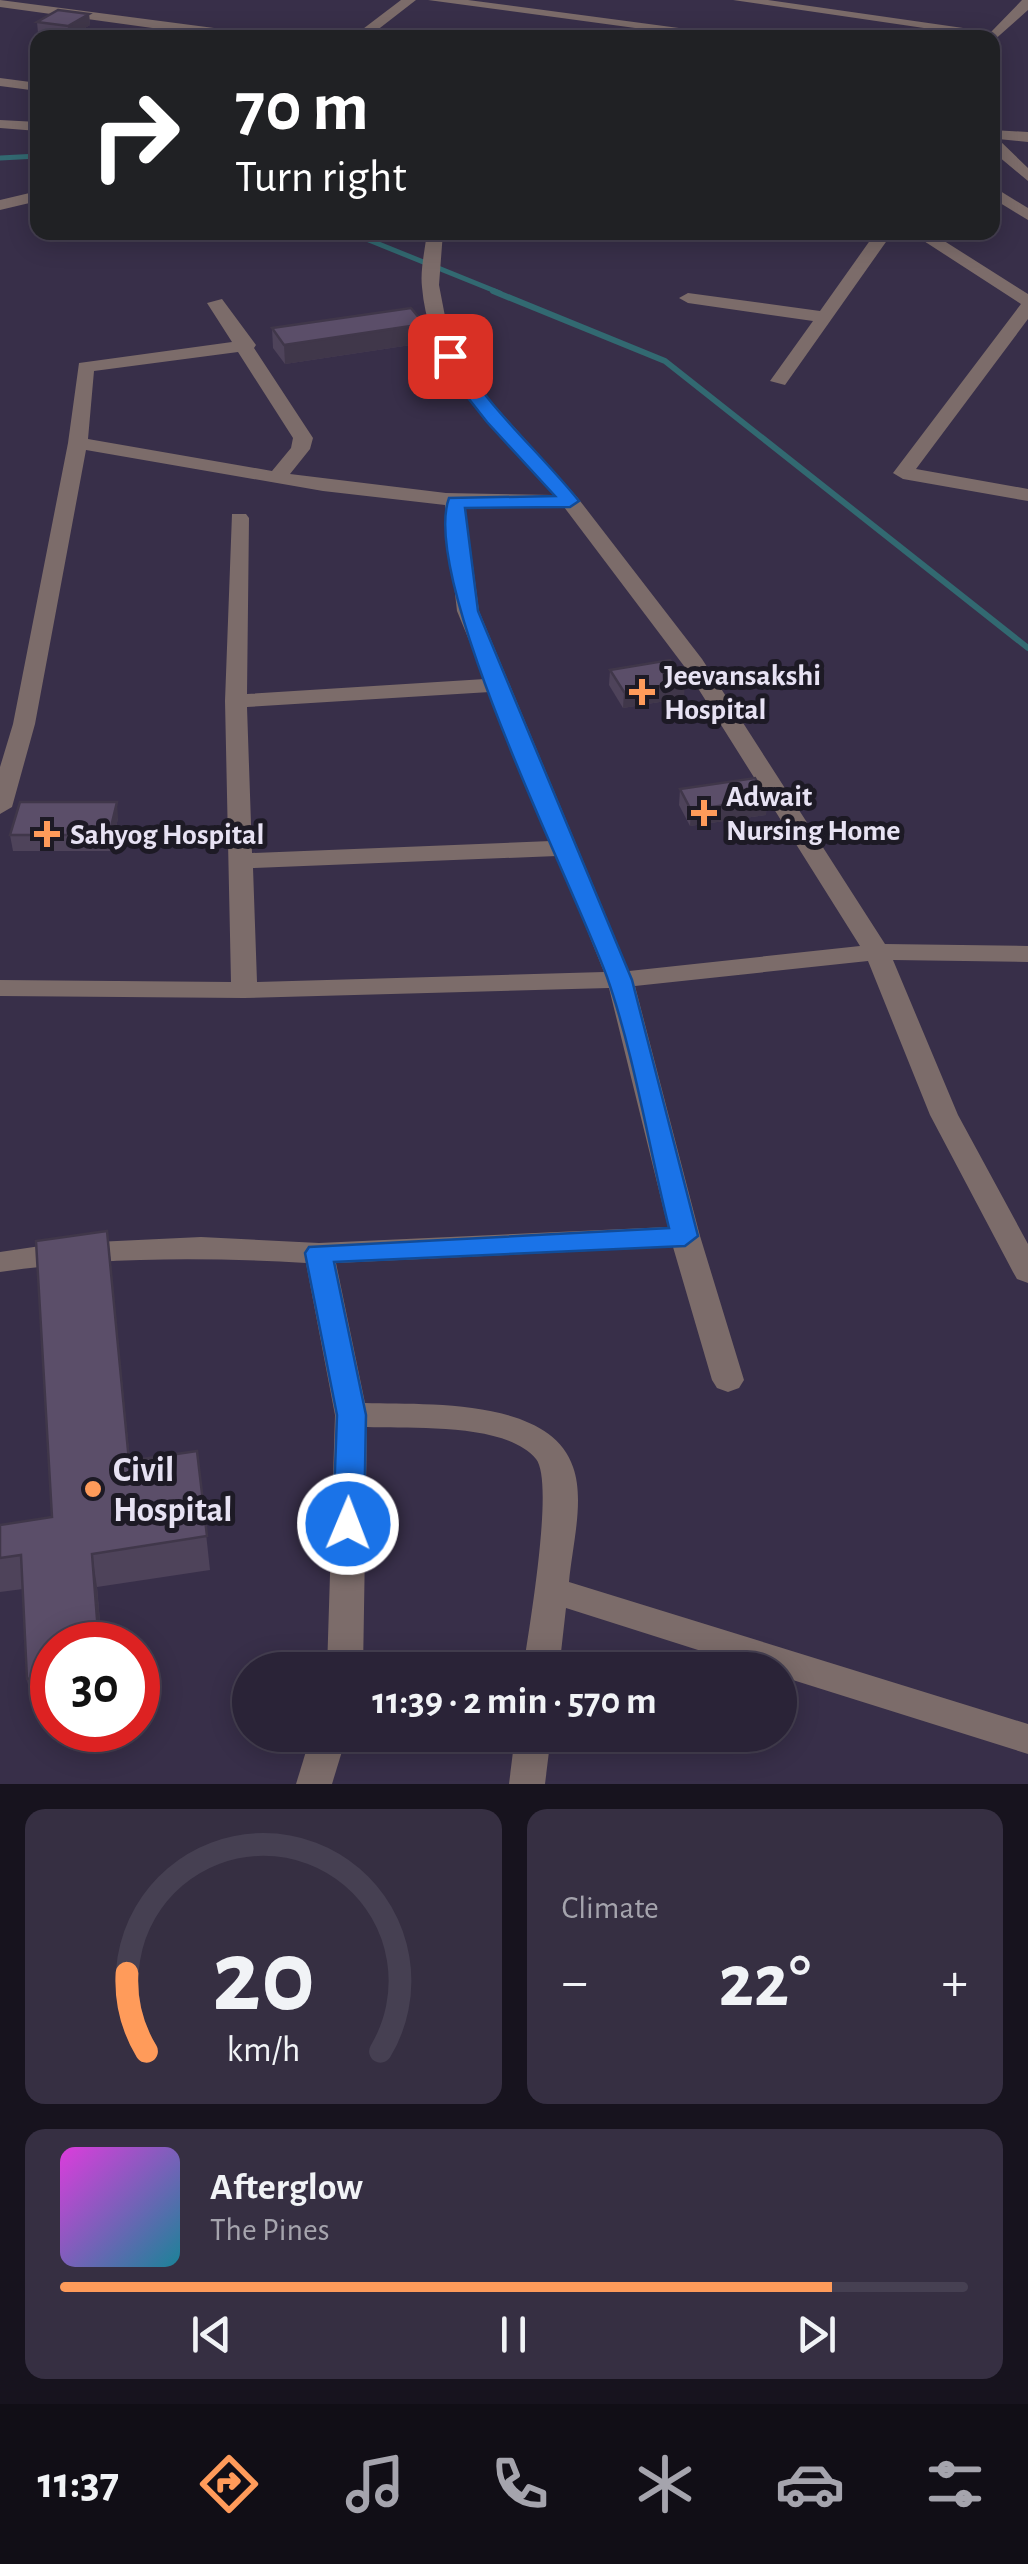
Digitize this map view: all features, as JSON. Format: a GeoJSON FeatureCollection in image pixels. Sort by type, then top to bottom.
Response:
{"type":"FeatureCollection","features":[{"type":"Feature","properties":{"kind":"street"},"geometry":{"type":"LineString","coordinates":[[369,30],[409,0]]}},
{"type":"Feature","properties":{"kind":"street"},"geometry":{"type":"LineString","coordinates":[[435,0],[681,30]]}},
{"type":"Feature","properties":{"kind":"street"},"geometry":{"type":"LineString","coordinates":[[740,0],[945,30]]}},
{"type":"Feature","properties":{"kind":"street"},"geometry":{"type":"LineString","coordinates":[[1000,30],[1028,2]]}},
{"type":"Feature","properties":{"kind":"street"},"geometry":{"type":"LineString","coordinates":[[0,3],[30,3],[200,30]]}},
{"type":"Feature","properties":{"kind":"street"},"geometry":{"type":"LineString","coordinates":[[134,30],[146,22]]}},
{"type":"Feature","properties":{"kind":"street"},"geometry":{"type":"LineString","coordinates":[[0,82],[30,86]]}},
{"type":"Feature","properties":{"kind":"street"},"geometry":{"type":"LineString","coordinates":[[0,124],[30,126]]}},
{"type":"Feature","properties":{"kind":"street"},"geometry":{"type":"LineString","coordinates":[[1000,135],[1028,138]]}},
{"type":"Feature","properties":{"kind":"street"},"geometry":{"type":"LineString","coordinates":[[1000,150],[1028,176]]}},
{"type":"Feature","properties":{"kind":"street"},"geometry":{"type":"LineString","coordinates":[[1000,196],[1028,215]]}},
{"type":"Feature","properties":{"kind":"street"},"geometry":{"type":"LineString","coordinates":[[0,205],[30,198]]}},
{"type":"Feature","properties":{"kind":"street"},"geometry":{"type":"LineString","coordinates":[[434,240],[430,285],[439,332],[462,380],[570,501],[694,664],[877,952],[944,1115],[1028,1272]]}},
{"type":"Feature","properties":{"kind":"street"},"geometry":{"type":"LineString","coordinates":[[779,381],[879,240]]}},
{"type":"Feature","properties":{"kind":"street"},"geometry":{"type":"LineString","coordinates":[[930,240],[1028,304],[903,474],[1028,495]]}},
{"type":"Feature","properties":{"kind":"street"},"geometry":{"type":"LineString","coordinates":[[688,298],[824,317]]}},
{"type":"Feature","properties":{"kind":"street"},"geometry":{"type":"LineString","coordinates":[[216,303],[303,438],[300,449],[278,476]]}},
{"type":"Feature","properties":{"kind":"street"},"geometry":{"type":"LineString","coordinates":[[0,806],[24,724],[78,444],[85,367],[247,346]]}},
{"type":"Feature","properties":{"kind":"street"},"geometry":{"type":"LineString","coordinates":[[78,444],[455,502],[570,501]]}},
{"type":"Feature","properties":{"kind":"street"},"geometry":{"type":"LineString","coordinates":[[455,502],[468,611],[620,980],[685,1236],[728,1380]]}},
{"type":"Feature","properties":{"kind":"street"},"geometry":{"type":"LineString","coordinates":[[239,518],[236,701],[244,990]]}},
{"type":"Feature","properties":{"kind":"street"},"geometry":{"type":"LineString","coordinates":[[236,701],[497,685]]}},
{"type":"Feature","properties":{"kind":"street"},"geometry":{"type":"LineString","coordinates":[[242,860],[568,848]]}},
{"type":"Feature","properties":{"kind":"street"},"geometry":{"type":"LineString","coordinates":[[0,988],[244,990],[620,980],[877,952],[1028,954]]}},
{"type":"Feature","properties":{"kind":"street"},"geometry":{"type":"LineString","coordinates":[[0,1262],[54,1254],[201,1247],[319,1253],[685,1236]]}},
{"type":"Feature","properties":{"kind":"street"},"geometry":{"type":"LineString","coordinates":[[319,1253],[351,1415],[345,1652]]}},
{"type":"Feature","properties":{"kind":"street"},"geometry":{"type":"LineString","coordinates":[[351,1415],[502,1424],[529,1432],[549,1448],[558,1469],[543,1652]]}},
{"type":"Feature","properties":{"kind":"street"},"geometry":{"type":"LineString","coordinates":[[551,1590],[1028,1739]]}},
{"type":"Feature","properties":{"kind":"street"},"geometry":{"type":"LineString","coordinates":[[314,1784],[323,1752]]}},
{"type":"Feature","properties":{"kind":"street"},"geometry":{"type":"LineString","coordinates":[[527,1784],[531,1752]]}},
{"type":"Feature","properties":{"kind":"building"},"geometry":{"type":"Polygon","coordinates":[[[58,10],[89,14],[68,26],[37,22],[58,10]]]}},
{"type":"Feature","properties":{"kind":"building"},"geometry":{"type":"Polygon","coordinates":[[[411,308],[424,324],[284,345],[272,328],[411,308]]]}},
{"type":"Feature","properties":{"kind":"building"},"geometry":{"type":"Polygon","coordinates":[[[670,660],[685,682],[624,692],[610,670],[670,660]]]}},
{"type":"Feature","properties":{"kind":"building"},"geometry":{"type":"Polygon","coordinates":[[[755,778],[767,799],[691,810],[680,789],[755,778]]]}},
{"type":"Feature","properties":{"kind":"building"},"geometry":{"type":"Polygon","coordinates":[[[20,802],[117,802],[109,835],[10,835],[20,802]]]}},
{"type":"Feature","properties":{"kind":"building","name":"Civil Hospital"},"geometry":{"type":"Polygon","coordinates":[[[107,1231],[129,1461],[197,1451],[207,1536],[92,1554],[97,1622],[30,1622],[27,1679],[21,1555],[0,1558],[0,1525],[52,1517],[36,1241],[107,1231]]]}},
{"type":"Feature","properties":{"kind":"waterway"},"geometry":{"type":"LineString","coordinates":[[0,158],[30,156]]}},
{"type":"Feature","properties":{"kind":"waterway"},"geometry":{"type":"LineString","coordinates":[[369,240],[500,293]]}},
{"type":"Feature","properties":{"kind":"waterway"},"geometry":{"type":"LineString","coordinates":[[493,291],[665,361],[1028,648]]}},
{"type":"Feature","properties":{"kind":"place","name":"Jeevansakshi Hospital"},"geometry":{"type":"Point","coordinates":[642,692]}},
{"type":"Feature","properties":{"kind":"place","name":"Adwait Nursing Home"},"geometry":{"type":"Point","coordinates":[704,813]}},
{"type":"Feature","properties":{"kind":"place","name":"Sahyog Hospital"},"geometry":{"type":"Point","coordinates":[47,834]}},
{"type":"Feature","properties":{"kind":"place","name":"Civil Hospital"},"geometry":{"type":"Point","coordinates":[93,1489]}},
{"type":"Feature","properties":{"kind":"route"},"geometry":{"type":"LineString","coordinates":[[348,1524],[351,1415],[319,1253],[685,1236],[620,980],[468,611],[460,568],[455,502],[570,501],[493,418],[462,380],[450,356]]}}]}
